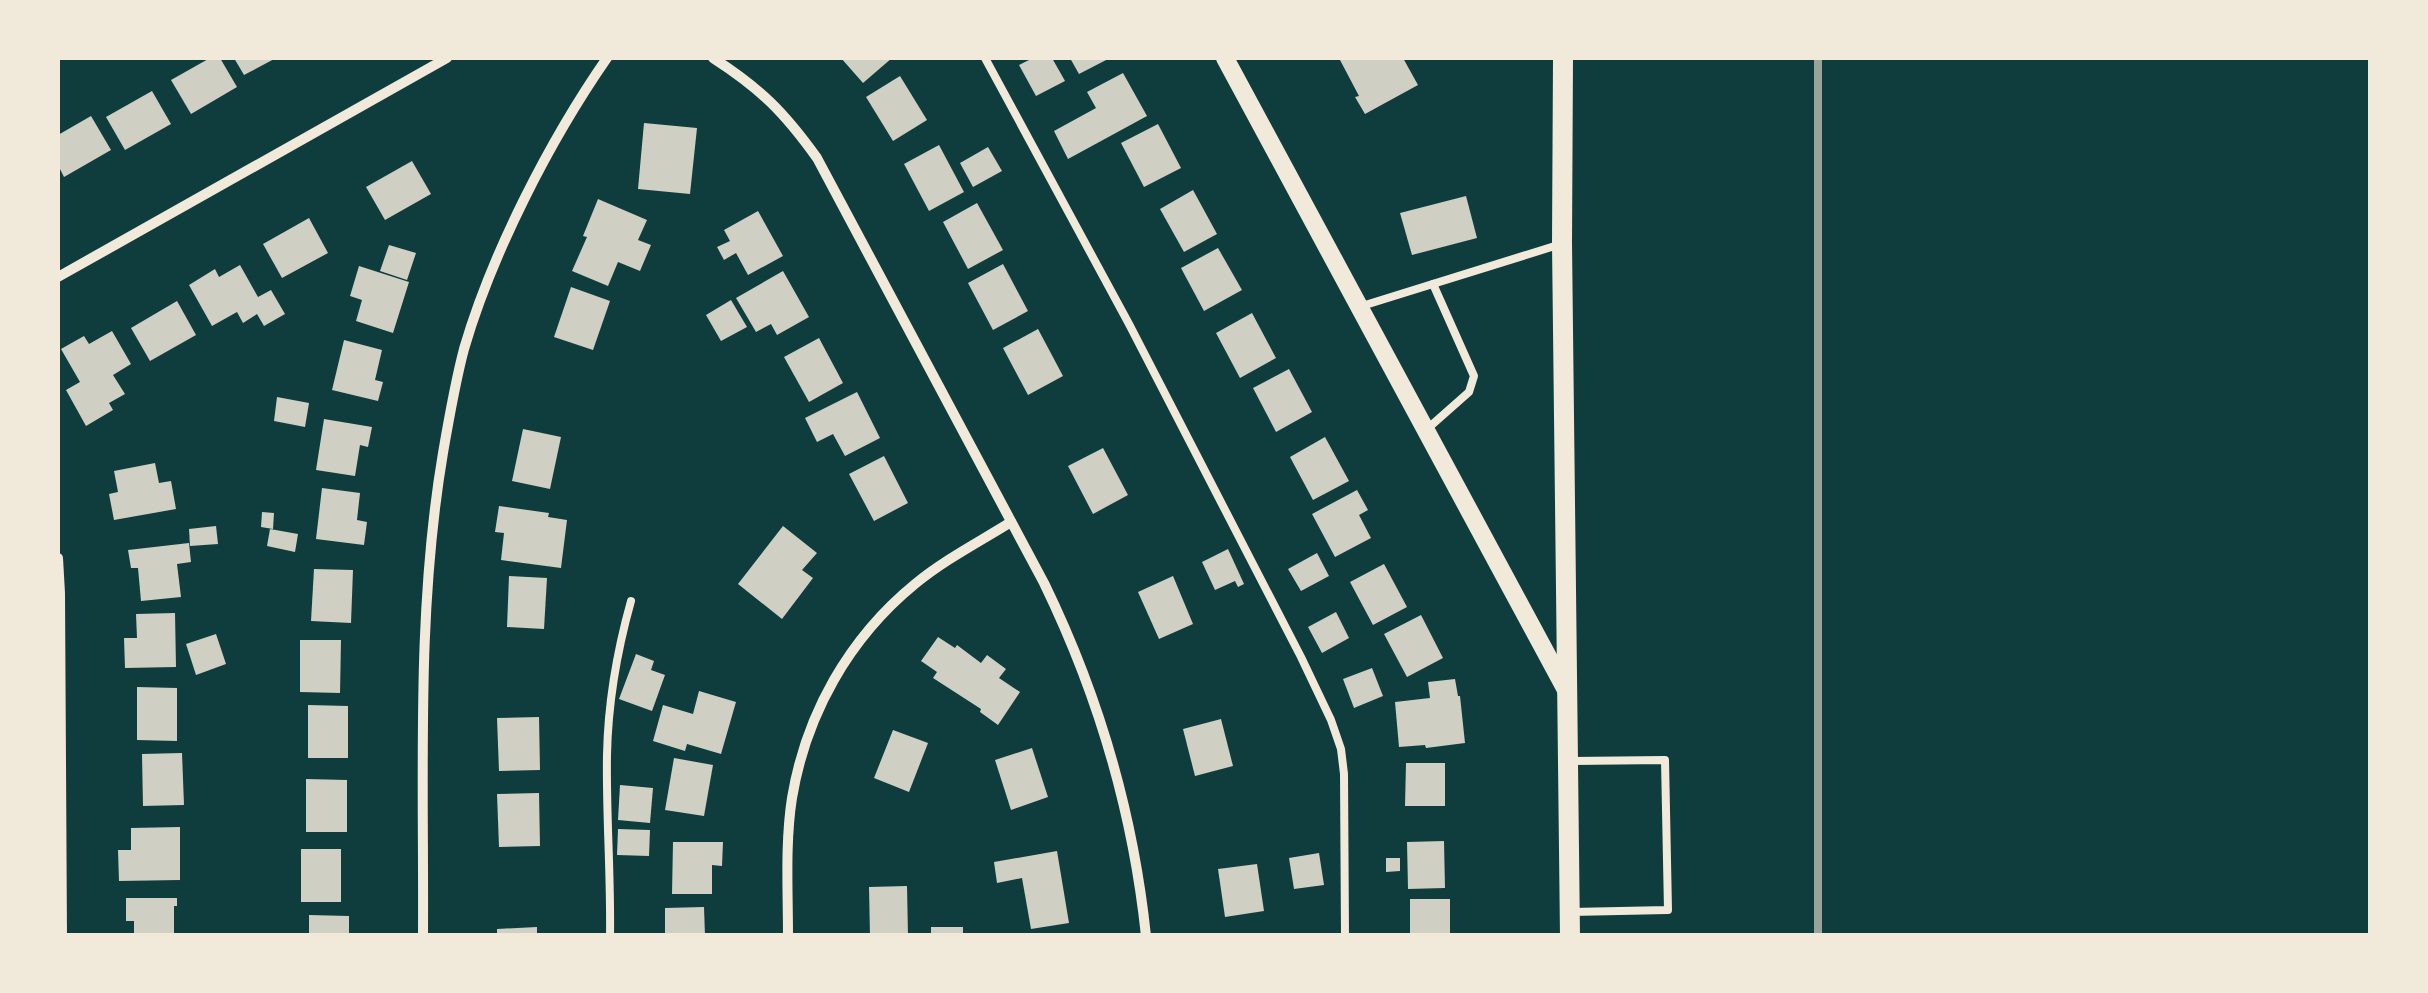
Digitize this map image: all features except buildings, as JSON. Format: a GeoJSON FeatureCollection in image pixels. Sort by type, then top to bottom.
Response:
{"type":"FeatureCollection","features":[{"type":"Feature","properties":{"kind":"main road"},"geometry":{"type":"LineString","coordinates":[[1563,58],[1570,936]]}},
{"type":"Feature","properties":{"kind":"street"},"geometry":{"type":"LineString","coordinates":[[58,277],[447,58]]}},
{"type":"Feature","properties":{"kind":"street"},"geometry":{"type":"LineString","coordinates":[[424,936],[424,634],[432,517],[452,399],[464,348],[524,201],[574,107],[606,58]]}},
{"type":"Feature","properties":{"kind":"street"},"geometry":{"type":"LineString","coordinates":[[713,58],[758,88],[818,158],[1070,635],[1103,727],[1129,828],[1146,936]]}},
{"type":"Feature","properties":{"kind":"street"},"geometry":{"type":"LineString","coordinates":[[1225,58],[1566,690]]}},
{"type":"Feature","properties":{"kind":"street"},"geometry":{"type":"LineString","coordinates":[[788,936],[792,798],[822,700],[869,628],[914,584],[1011,522]]}},
{"type":"Feature","properties":{"kind":"street"},"geometry":{"type":"LineString","coordinates":[[58,558],[62,936]]}},
{"type":"Feature","properties":{"kind":"lane"},"geometry":{"type":"LineString","coordinates":[[985,58],[1128,324],[1331,720],[1344,774],[1345,936]]}},
{"type":"Feature","properties":{"kind":"lane"},"geometry":{"type":"LineString","coordinates":[[1359,307],[1562,244]]}},
{"type":"Feature","properties":{"kind":"lane"},"geometry":{"type":"LineString","coordinates":[[1426,430],[1469,392],[1474,376],[1434,284]]}},
{"type":"Feature","properties":{"kind":"lane"},"geometry":{"type":"LineString","coordinates":[[610,936],[607,755],[621,636],[631,601]]}},
{"type":"Feature","properties":{"kind":"lane"},"geometry":{"type":"LineString","coordinates":[[1567,761],[1665,760],[1668,910],[1569,912]]}},
{"type":"Feature","properties":{"kind":"railway"},"geometry":{"type":"LineString","coordinates":[[1818,58],[1818,936]]}}]}
